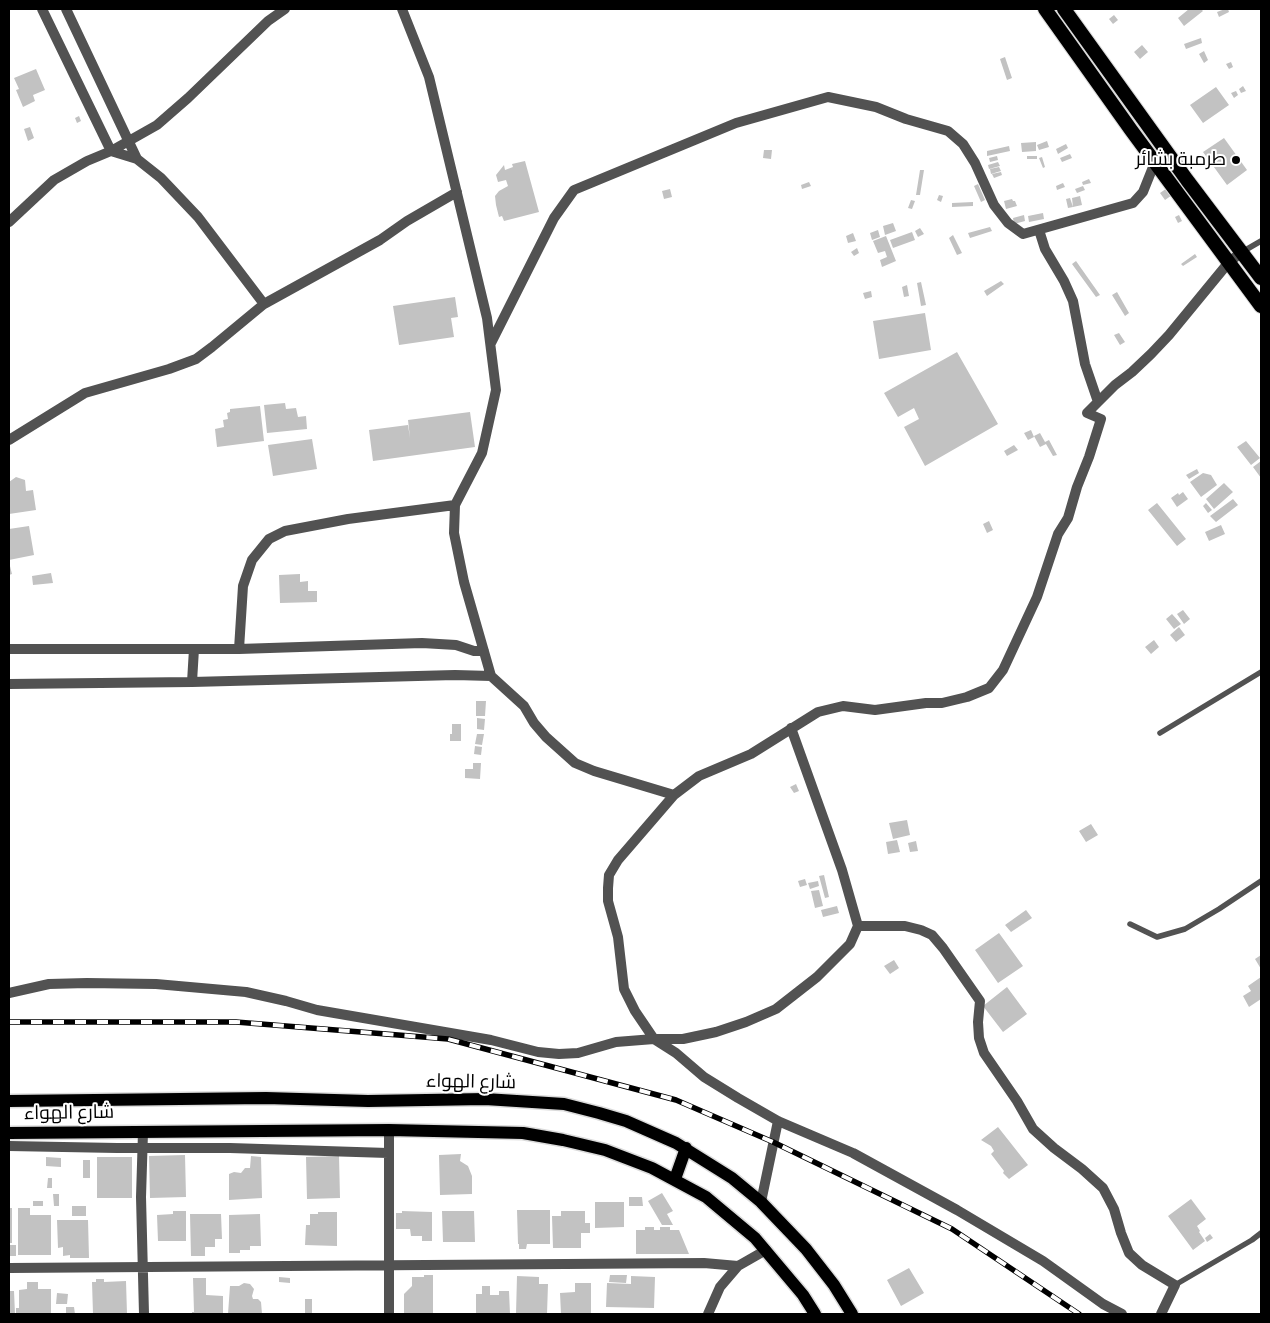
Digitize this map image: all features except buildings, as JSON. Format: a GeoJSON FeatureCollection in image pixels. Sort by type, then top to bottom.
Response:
{"type":"FeatureCollection","features":[{"type":"Feature","properties":{"kind":"highway"},"geometry":{"type":"LineString","coordinates":[[1045,9],[1261,306]]}},
{"type":"Feature","properties":{"kind":"highway"},"geometry":{"type":"LineString","coordinates":[[1064,9],[1186,180],[1261,278]]}},
{"type":"Feature","properties":{"kind":"main road","name":"شارع الهواء"},"geometry":{"type":"LineString","coordinates":[[9,1101],[266,1098],[368,1101],[485,1099],[564,1104],[626,1121],[686,1148],[732,1178],[761,1202],[806,1249],[834,1285],[852,1314]]}},
{"type":"Feature","properties":{"kind":"main road","name":"شارع الهواء"},"geometry":{"type":"LineString","coordinates":[[9,1133],[389,1130],[523,1133],[563,1140],[605,1150],[652,1168],[706,1197],[755,1238],[803,1295],[815,1314]]}},
{"type":"Feature","properties":{"kind":"main road"},"geometry":{"type":"LineString","coordinates":[[675,1179],[686,1148]]}},
{"type":"Feature","properties":{"kind":"street"},"geometry":{"type":"LineString","coordinates":[[42,9],[111,150],[137,158],[161,178],[198,217],[264,304]]}},
{"type":"Feature","properties":{"kind":"street"},"geometry":{"type":"LineString","coordinates":[[66,9],[137,158]]}},
{"type":"Feature","properties":{"kind":"street"},"geometry":{"type":"LineString","coordinates":[[9,222],[54,180],[157,124],[182,104],[268,21],[285,9]]}},
{"type":"Feature","properties":{"kind":"street"},"geometry":{"type":"LineString","coordinates":[[402,9],[429,76],[487,318],[491,343],[496,390],[482,453],[455,505],[454,533],[464,582],[490,676],[524,706],[534,723],[546,737],[575,763],[674,796]]}},
{"type":"Feature","properties":{"kind":"street"},"geometry":{"type":"LineString","coordinates":[[491,343],[554,218],[574,190],[736,123],[828,98],[876,106],[906,119],[948,131],[963,144],[975,163],[994,205],[1008,223],[1023,234],[1133,203],[1143,192],[1155,162]]}},
{"type":"Feature","properties":{"kind":"street"},"geometry":{"type":"LineString","coordinates":[[9,440],[85,393],[169,369],[196,359],[212,348],[264,304],[380,240],[407,221],[457,192]]}},
{"type":"Feature","properties":{"kind":"street"},"geometry":{"type":"LineString","coordinates":[[1038,230],[1045,249],[1064,281],[1073,301],[1085,364],[1098,402]]}},
{"type":"Feature","properties":{"kind":"street"},"geometry":{"type":"LineString","coordinates":[[1122,1314],[1103,1304],[1043,1261],[958,1210],[853,1153],[778,1121],[704,1077],[676,1053],[654,1039],[624,989],[618,937],[608,902],[609,875],[618,860],[674,796],[699,776],[751,754],[818,712],[843,706],[874,710],[926,702],[942,703],[967,697],[989,688],[1003,670],[1037,597],[1058,534],[1068,518],[1101,419],[1087,413],[1169,335],[1229,262],[1242,252]]}},
{"type":"Feature","properties":{"kind":"street"},"geometry":{"type":"LineString","coordinates":[[239,649],[243,586],[252,560],[269,539],[285,531],[339,520],[455,505]]}},
{"type":"Feature","properties":{"kind":"street"},"geometry":{"type":"LineString","coordinates":[[9,649],[239,649],[422,643],[456,645],[474,651],[484,651]]}},
{"type":"Feature","properties":{"kind":"street"},"geometry":{"type":"LineString","coordinates":[[192,682],[194,649]]}},
{"type":"Feature","properties":{"kind":"street"},"geometry":{"type":"LineString","coordinates":[[9,684],[192,682],[455,675],[490,676]]}},
{"type":"Feature","properties":{"kind":"street"},"geometry":{"type":"LineString","coordinates":[[9,993],[49,984],[87,983],[156,984],[246,992],[318,1010],[491,1040],[538,1052],[559,1054],[578,1053],[616,1042],[684,1039],[716,1032],[746,1022],[776,1009],[834,962],[850,944],[858,926],[842,870],[790,728]]}},
{"type":"Feature","properties":{"kind":"street"},"geometry":{"type":"LineString","coordinates":[[858,926],[905,926],[932,935],[977,995],[980,1001],[979,1038],[984,1053],[1017,1101],[1033,1129],[1103,1188],[1114,1209],[1129,1253],[1142,1265],[1175,1284],[1161,1314]]}},
{"type":"Feature","properties":{"kind":"street"},"geometry":{"type":"LineString","coordinates":[[761,1202],[778,1121]]}},
{"type":"Feature","properties":{"kind":"street"},"geometry":{"type":"LineString","coordinates":[[389,1130],[389,1314]]}},
{"type":"Feature","properties":{"kind":"street"},"geometry":{"type":"LineString","coordinates":[[142,1132],[141,1206],[144,1314]]}},
{"type":"Feature","properties":{"kind":"street"},"geometry":{"type":"LineString","coordinates":[[9,1146],[230,1148],[388,1153]]}},
{"type":"Feature","properties":{"kind":"street"},"geometry":{"type":"LineString","coordinates":[[708,1314],[720,1288],[738,1266],[766,1250]]}},
{"type":"Feature","properties":{"kind":"street"},"geometry":{"type":"LineString","coordinates":[[9,1268],[704,1263],[738,1266]]}},
{"type":"Feature","properties":{"kind":"lane"},"geometry":{"type":"LineString","coordinates":[[1242,252],[1261,241]]}},
{"type":"Feature","properties":{"kind":"lane"},"geometry":{"type":"LineString","coordinates":[[1160,734],[1261,672]]}},
{"type":"Feature","properties":{"kind":"lane"},"geometry":{"type":"LineString","coordinates":[[1130,924],[1157,937],[1185,930],[1261,881]]}},
{"type":"Feature","properties":{"kind":"lane"},"geometry":{"type":"LineString","coordinates":[[1175,1284],[1261,1233]]}},
{"type":"Feature","properties":{"kind":"railway"},"geometry":{"type":"LineString","coordinates":[[9,1022],[236,1022],[448,1039],[676,1100],[773,1142],[952,1229],[1079,1314]]}},
{"type":"Feature","properties":{"kind":"place","name":"طرمبة بشائر"},"geometry":{"type":"Point","coordinates":[1236,160]}}]}
